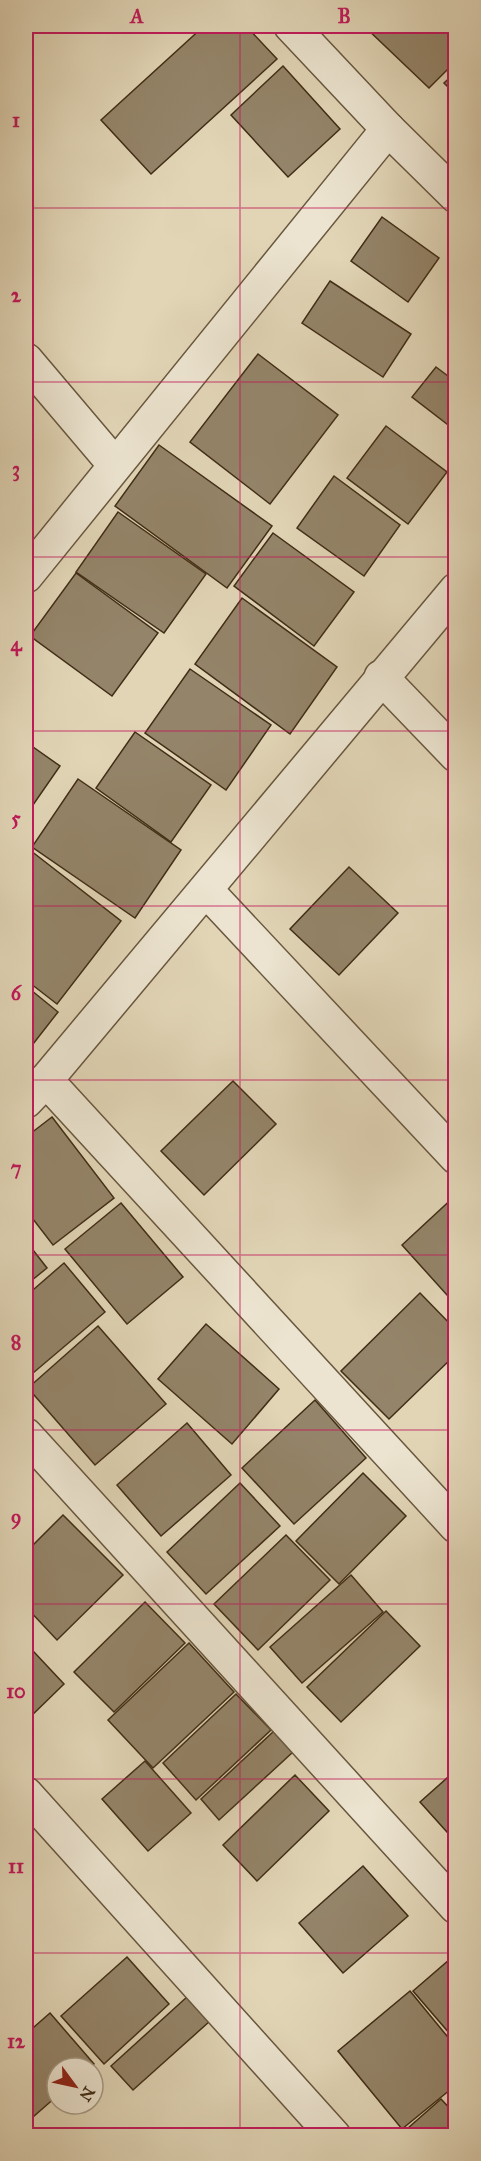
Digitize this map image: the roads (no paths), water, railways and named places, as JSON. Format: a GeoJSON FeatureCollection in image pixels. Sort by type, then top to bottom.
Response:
{"type":"FeatureCollection","features":[{"type":"Feature","properties":{"kind":"street"},"geometry":{"type":"LineString","coordinates":[[291,26],[388,129],[456,196]]}},
{"type":"Feature","properties":{"kind":"street"},"geometry":{"type":"LineString","coordinates":[[26,576],[388,129]]}},
{"type":"Feature","properties":{"kind":"street"},"geometry":{"type":"LineString","coordinates":[[26,360],[115,465]]}},
{"type":"Feature","properties":{"kind":"street"},"geometry":{"type":"LineString","coordinates":[[456,590],[36,1091],[456,1526]]}},
{"type":"Feature","properties":{"kind":"street"},"geometry":{"type":"LineString","coordinates":[[381,677],[456,756]]}},
{"type":"Feature","properties":{"kind":"street"},"geometry":{"type":"LineString","coordinates":[[206,890],[456,1157]]}},
{"type":"Feature","properties":{"kind":"street"},"geometry":{"type":"LineString","coordinates":[[26,1435],[456,1907]]}},
{"type":"Feature","properties":{"kind":"street"},"geometry":{"type":"LineString","coordinates":[[26,1794],[334,2136]]}}]}
